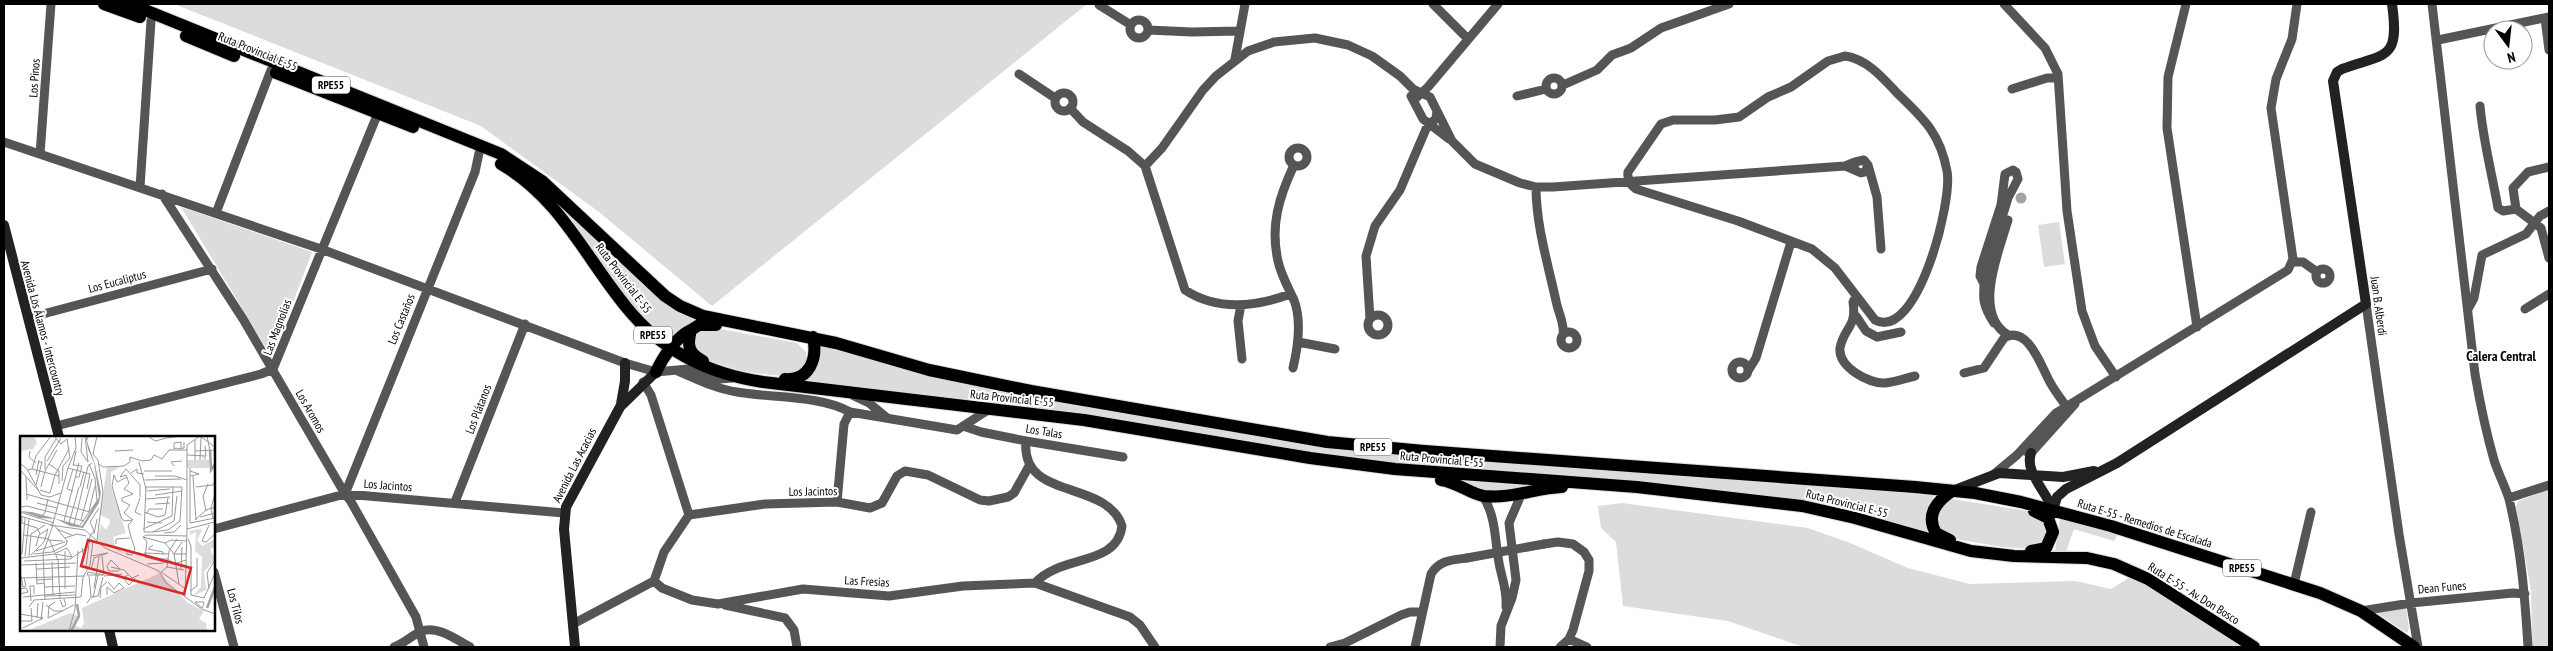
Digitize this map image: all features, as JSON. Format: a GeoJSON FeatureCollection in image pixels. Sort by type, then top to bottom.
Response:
{"type":"FeatureCollection","features":[{"type":"Feature","properties":{"kind":"main road","name":"Ruta Provincial E-55"},"geometry":{"type":"LineString","coordinates":[[104,4],[151,21],[479,153],[509,169],[545,197],[574,231],[626,307],[648,330],[694,363],[736,378],[988,410],[1084,420],[1335,462],[1449,474],[1688,492],[1781,502],[1831,512],[1971,551],[2028,557]]}},
{"type":"Feature","properties":{"kind":"main road","name":"Ruta Provincial E-55"},"geometry":{"type":"LineString","coordinates":[[130,4],[501,154],[542,181],[673,302],[703,316],[746,326],[813,337],[929,370],[972,380],[1327,442],[1424,452],[1952,490],[2021,502],[2056,511]]}},
{"type":"Feature","properties":{"kind":"main road","name":"RPE55"},"geometry":{"type":"LineString","coordinates":[[671,348],[685,333],[708,324],[732,328],[746,326]]}},
{"type":"Feature","properties":{"kind":"main road","name":"RPE55"},"geometry":{"type":"LineString","coordinates":[[692,329],[688,346],[693,356],[722,368],[736,378]]}},
{"type":"Feature","properties":{"kind":"main road","name":"RPE55"},"geometry":{"type":"LineString","coordinates":[[648,330],[661,351],[659,366]]}},
{"type":"Feature","properties":{"kind":"main road","name":"RPE55"},"geometry":{"type":"LineString","coordinates":[[763,382],[776,378],[794,380],[802,377],[811,368],[812,359],[807,345],[784,338],[772,330]]}},
{"type":"Feature","properties":{"kind":"main road"},"geometry":{"type":"LineString","coordinates":[[812,359],[813,337]]}},
{"type":"Feature","properties":{"kind":"main road"},"geometry":{"type":"LineString","coordinates":[[659,366],[671,348]]}},
{"type":"Feature","properties":{"kind":"main road","name":"RPE55"},"geometry":{"type":"LineString","coordinates":[[1335,462],[1366,472],[1454,482],[1483,496],[1521,495],[1556,488],[1649,494],[1688,492]]}},
{"type":"Feature","properties":{"kind":"main road"},"geometry":{"type":"LineString","coordinates":[[1952,490],[1934,507],[1932,526],[1938,535],[1961,542],[1971,551]]}},
{"type":"Feature","properties":{"kind":"main road","name":"RPE55"},"geometry":{"type":"LineString","coordinates":[[2014,556],[2025,551],[2046,548],[2053,532],[2048,518],[2030,510],[2021,502]]}},
{"type":"Feature","properties":{"kind":"main road"},"geometry":{"type":"LineString","coordinates":[[2053,532],[2056,511]]}},
{"type":"Feature","properties":{"kind":"main road","name":"Ruta E-55 - Remedios de Escalada"},"geometry":{"type":"LineString","coordinates":[[2056,511],[2294,584],[2361,611],[2414,647]]}},
{"type":"Feature","properties":{"kind":"main road","name":"Ruta E-55 - Av. Don Bosco"},"geometry":{"type":"LineString","coordinates":[[2028,557],[2087,558],[2127,569],[2160,586],[2254,647]]}},
{"type":"Feature","properties":{"kind":"street","name":"Los Pinos"},"geometry":{"type":"LineString","coordinates":[[40,154],[51,4]]}},
{"type":"Feature","properties":{"kind":"street"},"geometry":{"type":"LineString","coordinates":[[1235,59],[1245,4]]}},
{"type":"Feature","properties":{"kind":"street"},"geometry":{"type":"LineString","coordinates":[[1433,4],[1468,39]]}},
{"type":"Feature","properties":{"kind":"street"},"geometry":{"type":"LineString","coordinates":[[1414,100],[1418,94],[1423,92],[1498,4]]}},
{"type":"Feature","properties":{"kind":"street"},"geometry":{"type":"LineString","coordinates":[[1517,96],[1546,89],[1555,95],[1560,92],[1563,85],[1597,70],[1612,55],[1631,48],[1661,28],[1729,4]]}},
{"type":"Feature","properties":{"kind":"street"},"geometry":{"type":"LineString","coordinates":[[2004,4],[2045,48],[2058,78],[2067,210],[2082,311],[2094,346],[2116,377]]}},
{"type":"Feature","properties":{"kind":"street"},"geometry":{"type":"LineString","coordinates":[[2186,4],[2168,77],[2167,128],[2197,327]]}},
{"type":"Feature","properties":{"kind":"street"},"geometry":{"type":"LineString","coordinates":[[2026,451],[2056,413],[2288,270],[2293,262],[2271,108],[2276,79],[2292,38],[2297,4]]}},
{"type":"Feature","properties":{"kind":"street","name":"Juan B. Alberdi"},"geometry":{"type":"LineString","coordinates":[[2392,4],[2395,31],[2387,52],[2375,60],[2342,69],[2337,72],[2333,81],[2418,647]]}},
{"type":"Feature","properties":{"kind":"street"},"geometry":{"type":"LineString","coordinates":[[2432,4],[2438,40],[2446,137],[2481,405],[2495,462],[2509,498],[2525,594],[2528,647]]}},
{"type":"Feature","properties":{"kind":"street"},"geometry":{"type":"LineString","coordinates":[[1099,6],[1131,26]]}},
{"type":"Feature","properties":{"kind":"street"},"geometry":{"type":"LineString","coordinates":[[2438,40],[2547,17],[2549,50]]}},
{"type":"Feature","properties":{"kind":"street"},"geometry":{"type":"LineString","coordinates":[[140,187],[151,21]]}},
{"type":"Feature","properties":{"kind":"street"},"geometry":{"type":"LineString","coordinates":[[1135,21],[1141,21],[1146,24],[1148,30],[1144,36],[1136,38],[1130,31],[1135,21]]}},
{"type":"Feature","properties":{"kind":"street"},"geometry":{"type":"LineString","coordinates":[[1148,30],[1192,32],[1239,31]]}},
{"type":"Feature","properties":{"kind":"street"},"geometry":{"type":"LineString","coordinates":[[1145,166],[1169,140],[1208,83],[1235,59],[1248,51],[1274,42],[1315,38],[1362,50],[1413,89],[1423,92],[1430,97],[1452,141]]}},
{"type":"Feature","properties":{"kind":"street"},"geometry":{"type":"LineString","coordinates":[[1845,56],[1865,63],[1934,130],[1947,169],[1948,189],[1945,215],[1938,242],[1917,291],[1903,311],[1892,321],[1879,322],[1875,320],[1829,262],[1812,250],[1791,242],[1738,221],[1636,189],[1629,182],[1628,172],[1661,124],[1673,120],[1715,120],[1739,117],[1768,97],[1791,87],[1828,60],[1845,56]]}},
{"type":"Feature","properties":{"kind":"street"},"geometry":{"type":"LineString","coordinates":[[216,213],[271,70]]}},
{"type":"Feature","properties":{"kind":"street"},"geometry":{"type":"LineString","coordinates":[[1394,73],[1414,100],[1420,115],[1452,141],[1475,164],[1520,183],[1536,187],[1851,166],[1864,160],[1877,198],[1881,249]]}},
{"type":"Feature","properties":{"kind":"street"},"geometry":{"type":"LineString","coordinates":[[1019,74],[1056,98]]}},
{"type":"Feature","properties":{"kind":"street"},"geometry":{"type":"LineString","coordinates":[[2012,90],[2047,78],[2058,78]]}},
{"type":"Feature","properties":{"kind":"street"},"geometry":{"type":"LineString","coordinates":[[1068,93],[1073,100],[1070,108],[1065,110],[1059,109],[1055,104],[1059,94],[1068,93]]}},
{"type":"Feature","properties":{"kind":"street"},"geometry":{"type":"LineString","coordinates":[[2480,106],[2482,130],[2489,153],[2498,208],[2503,211],[2516,209],[2541,228],[2549,258]]}},
{"type":"Feature","properties":{"kind":"street"},"geometry":{"type":"LineString","coordinates":[[1070,108],[1084,122],[1128,151],[1145,166],[1182,286],[1191,294],[1207,300],[1241,305],[1262,303],[1290,294]]}},
{"type":"Feature","properties":{"kind":"street"},"geometry":{"type":"LineString","coordinates":[[1372,315],[1366,267],[1367,249],[1377,219],[1400,190],[1430,123],[1436,118],[1438,111]]}},
{"type":"Feature","properties":{"kind":"street","name":"Las Magnolias"},"geometry":{"type":"LineString","coordinates":[[56,426],[261,374],[273,369],[378,113]]}},
{"type":"Feature","properties":{"kind":"street"},"geometry":{"type":"LineString","coordinates":[[4,142],[321,249],[427,287],[625,363],[659,366],[678,371],[733,392],[833,405],[850,412],[957,430],[988,410]]}},
{"type":"Feature","properties":{"kind":"street","name":"Los Castaños"},"geometry":{"type":"LineString","coordinates":[[345,494],[475,172],[479,153]]}},
{"type":"Feature","properties":{"kind":"street"},"geometry":{"type":"LineString","coordinates":[[1294,165],[1279,201],[1275,231],[1278,262],[1296,310],[1298,342],[1294,368]]}},
{"type":"Feature","properties":{"kind":"street"},"geometry":{"type":"LineString","coordinates":[[1851,166],[1859,173],[1866,169]]}},
{"type":"Feature","properties":{"kind":"street"},"geometry":{"type":"LineString","coordinates":[[2516,209],[2513,185],[2528,172],[2549,167]]}},
{"type":"Feature","properties":{"kind":"street"},"geometry":{"type":"LineString","coordinates":[[1984,284],[1980,276],[1981,267],[2001,205],[2005,174],[2013,170],[2016,172],[2018,179],[2006,206],[1987,265],[1982,301],[1994,323],[2008,335],[2030,343],[2050,383],[2066,406]]}},
{"type":"Feature","properties":{"kind":"street"},"geometry":{"type":"LineString","coordinates":[[1536,187],[1536,199],[1546,254],[1565,332]]}},
{"type":"Feature","properties":{"kind":"street","name":"Los Aromos"},"geometry":{"type":"LineString","coordinates":[[162,194],[212,269],[350,500],[416,616],[424,647]]}},
{"type":"Feature","properties":{"kind":"street"},"geometry":{"type":"LineString","coordinates":[[2468,309],[2474,298],[2482,255],[2526,234],[2540,216],[2549,211]]}},
{"type":"Feature","properties":{"kind":"street"},"geometry":{"type":"LineString","coordinates":[[1994,323],[1989,305],[1992,276],[2008,220]]}},
{"type":"Feature","properties":{"kind":"street","name":"Avenida Los Álamos - Intercountry"},"geometry":{"type":"LineString","coordinates":[[4,224],[59,436]]}},
{"type":"Feature","properties":{"kind":"street"},"geometry":{"type":"LineString","coordinates":[[1747,367],[1756,358],[1791,242]]}},
{"type":"Feature","properties":{"kind":"street"},"geometry":{"type":"LineString","coordinates":[[2293,262],[2303,262],[2317,272]]}},
{"type":"Feature","properties":{"kind":"street","name":"Los Eucaliptus"},"geometry":{"type":"LineString","coordinates":[[28,318],[212,269]]}},
{"type":"Feature","properties":{"kind":"street"},"geometry":{"type":"LineString","coordinates":[[2524,308],[2549,294]]}},
{"type":"Feature","properties":{"kind":"street"},"geometry":{"type":"LineString","coordinates":[[1856,296],[1852,302],[1856,316],[1866,331],[1877,337],[1901,332]]}},
{"type":"Feature","properties":{"kind":"street"},"geometry":{"type":"LineString","coordinates":[[2056,511],[2054,502],[2062,492],[2107,468],[2366,304]]}},
{"type":"Feature","properties":{"kind":"street"},"geometry":{"type":"LineString","coordinates":[[1241,305],[1238,321],[1242,359]]}},
{"type":"Feature","properties":{"kind":"street"},"geometry":{"type":"LineString","coordinates":[[1856,316],[1841,346],[1841,356],[1847,366],[1879,382],[1915,376]]}},
{"type":"Feature","properties":{"kind":"street","name":"Los Plátanos"},"geometry":{"type":"LineString","coordinates":[[455,502],[525,324]]}},
{"type":"Feature","properties":{"kind":"street"},"geometry":{"type":"LineString","coordinates":[[1964,373],[1984,368],[2008,335]]}},
{"type":"Feature","properties":{"kind":"street"},"geometry":{"type":"LineString","coordinates":[[1298,342],[1335,349]]}},
{"type":"Feature","properties":{"kind":"street"},"geometry":{"type":"LineString","coordinates":[[620,407],[625,381],[625,363]]}},
{"type":"Feature","properties":{"kind":"street","name":"Avenida Las Acacias"},"geometry":{"type":"LineString","coordinates":[[575,647],[564,513],[569,498],[620,407],[659,366]]}},
{"type":"Feature","properties":{"kind":"street"},"geometry":{"type":"LineString","coordinates":[[678,371],[691,370],[720,379],[736,378]]}},
{"type":"Feature","properties":{"kind":"street"},"geometry":{"type":"LineString","coordinates":[[572,624],[654,582],[664,552],[689,515],[651,396],[644,382]]}},
{"type":"Feature","properties":{"kind":"street"},"geometry":{"type":"LineString","coordinates":[[839,391],[869,403],[890,420]]}},
{"type":"Feature","properties":{"kind":"street"},"geometry":{"type":"LineString","coordinates":[[1992,476],[2026,451],[2078,400]]}},
{"type":"Feature","properties":{"kind":"street"},"geometry":{"type":"LineString","coordinates":[[837,502],[844,424],[850,412]]}},
{"type":"Feature","properties":{"kind":"street","name":"Los Talas"},"geometry":{"type":"LineString","coordinates":[[963,426],[981,432],[1026,441],[1123,457]]}},
{"type":"Feature","properties":{"kind":"street"},"geometry":{"type":"LineString","coordinates":[[1026,441],[1025,451],[1028,466],[1046,480],[1108,507],[1119,517],[1122,526],[1118,542],[1109,551],[1055,567],[1046,572],[1035,583]]}},
{"type":"Feature","properties":{"kind":"street"},"geometry":{"type":"LineString","coordinates":[[2026,451],[2029,465],[2056,511]]}},
{"type":"Feature","properties":{"kind":"street","name":"Los Jacintos"},"geometry":{"type":"LineString","coordinates":[[689,515],[765,504],[837,502],[864,509],[875,507],[886,499],[897,476],[905,471],[928,474],[980,500],[998,500],[1014,494],[1028,466]]}},
{"type":"Feature","properties":{"kind":"street"},"geometry":{"type":"LineString","coordinates":[[1952,490],[2006,472],[2070,476],[2107,468]]}},
{"type":"Feature","properties":{"kind":"street"},"geometry":{"type":"LineString","coordinates":[[2509,498],[2549,484]]}},
{"type":"Feature","properties":{"kind":"street","name":"Los Jacintos"},"geometry":{"type":"LineString","coordinates":[[215,529],[345,494],[455,502],[564,513]]}},
{"type":"Feature","properties":{"kind":"street"},"geometry":{"type":"LineString","coordinates":[[1500,647],[1499,638],[1515,588],[1516,572],[1509,523],[1521,495]]}},
{"type":"Feature","properties":{"kind":"street"},"geometry":{"type":"LineString","coordinates":[[1483,496],[1492,513],[1501,572],[1506,590],[1506,615]]}},
{"type":"Feature","properties":{"kind":"street"},"geometry":{"type":"LineString","coordinates":[[2294,584],[2311,512]]}},
{"type":"Feature","properties":{"kind":"street"},"geometry":{"type":"LineString","coordinates":[[1415,647],[1428,582],[1434,568],[1446,561],[1558,542],[1573,544],[1584,552],[1589,560],[1589,571],[1569,639],[1560,647]]}},
{"type":"Feature","properties":{"kind":"street"},"geometry":{"type":"LineString","coordinates":[[1501,572],[1505,577],[1510,577],[1516,572]]}},
{"type":"Feature","properties":{"kind":"street","name":"Los Tilos"},"geometry":{"type":"LineString","coordinates":[[215,576],[234,647]]}},
{"type":"Feature","properties":{"kind":"street","name":"Las Fresias"},"geometry":{"type":"LineString","coordinates":[[654,582],[662,588],[692,600],[718,604],[803,589],[889,596],[964,586],[1035,583],[1130,618],[1140,626],[1155,647]]}},
{"type":"Feature","properties":{"kind":"street","name":"Dean Funes"},"geometry":{"type":"LineString","coordinates":[[2361,611],[2411,603],[2512,593],[2525,594]]}},
{"type":"Feature","properties":{"kind":"street"},"geometry":{"type":"LineString","coordinates":[[718,604],[785,618],[794,630],[797,647]]}},
{"type":"Feature","properties":{"kind":"street"},"geometry":{"type":"LineString","coordinates":[[1330,647],[1344,643],[1401,615],[1410,612],[1422,612]]}},
{"type":"Feature","properties":{"kind":"street"},"geometry":{"type":"LineString","coordinates":[[394,647],[420,632],[433,629],[470,647]]}},
{"type":"Feature","properties":{"kind":"street"},"geometry":{"type":"LineString","coordinates":[[109,631],[113,647]]}},
{"type":"Feature","properties":{"kind":"street"},"geometry":{"type":"LineString","coordinates":[[1569,639],[1587,647]]}},
{"type":"Feature","properties":{"kind":"shaded area"},"geometry":{"type":"Polygon","coordinates":[[[174,4],[1087,4],[712,306],[599,212],[481,126],[174,4]]]}},
{"type":"Feature","properties":{"kind":"shaded area"},"geometry":{"type":"Polygon","coordinates":[[[522,171],[683,313],[694,320],[672,344],[649,325],[522,171]]]}},
{"type":"Feature","properties":{"kind":"shaded area"},"geometry":{"type":"Polygon","coordinates":[[[2021,192],[2027,198],[2021,204],[2015,198],[2021,192]]]}},
{"type":"Feature","properties":{"kind":"shaded area"},"geometry":{"type":"Polygon","coordinates":[[[181,207],[312,252],[272,358],[181,207]]]}},
{"type":"Feature","properties":{"kind":"shaded area"},"geometry":{"type":"Polygon","coordinates":[[[2059,222],[2065,264],[2044,267],[2038,225],[2059,222]]]}},
{"type":"Feature","properties":{"kind":"shaded area"},"geometry":{"type":"Polygon","coordinates":[[[700,329],[721,329],[797,343],[806,352],[806,368],[781,376],[746,372],[708,361],[693,350],[696,333],[700,329]]]}},
{"type":"Feature","properties":{"kind":"shaded area"},"geometry":{"type":"Polygon","coordinates":[[[818,343],[1208,427],[1909,490],[1935,495],[1929,506],[1930,533],[1875,519],[1397,465],[800,382],[810,377],[818,343]]]}},
{"type":"Feature","properties":{"kind":"shaded area"},"geometry":{"type":"Polygon","coordinates":[[[1465,482],[1531,486],[1525,490],[1484,491],[1465,482]]]}},
{"type":"Feature","properties":{"kind":"shaded area"},"geometry":{"type":"Polygon","coordinates":[[[2549,489],[2549,647],[2532,647],[2531,591],[2516,506],[2519,501],[2549,489]]]}},
{"type":"Feature","properties":{"kind":"shaded area"},"geometry":{"type":"Polygon","coordinates":[[[1952,499],[2035,513],[2048,523],[2046,541],[2032,549],[2002,547],[1955,539],[1944,534],[1938,526],[1938,514],[1947,500],[1952,499]]]}},
{"type":"Feature","properties":{"kind":"shaded area"},"geometry":{"type":"Polygon","coordinates":[[[1622,503],[1808,528],[1850,543],[1908,568],[1970,584],[2076,581],[2111,589],[2130,577],[2143,582],[2242,647],[1803,647],[1728,621],[1623,606],[1616,542],[1601,528],[1598,506],[1622,503]]]}},
{"type":"Feature","properties":{"kind":"shaded area"},"geometry":{"type":"Polygon","coordinates":[[[2060,518],[2118,533],[2114,541],[2074,529],[2066,552],[2055,551],[2060,518]]]}},
{"type":"Feature","properties":{"kind":"shaded area"},"geometry":{"type":"Polygon","coordinates":[[[2406,607],[2409,628],[2407,633],[2375,612],[2406,607]]]}},
{"type":"Feature","properties":{"kind":"district","name":"Calera Central"},"geometry":{"type":"Point","coordinates":[2501,356]}}]}
